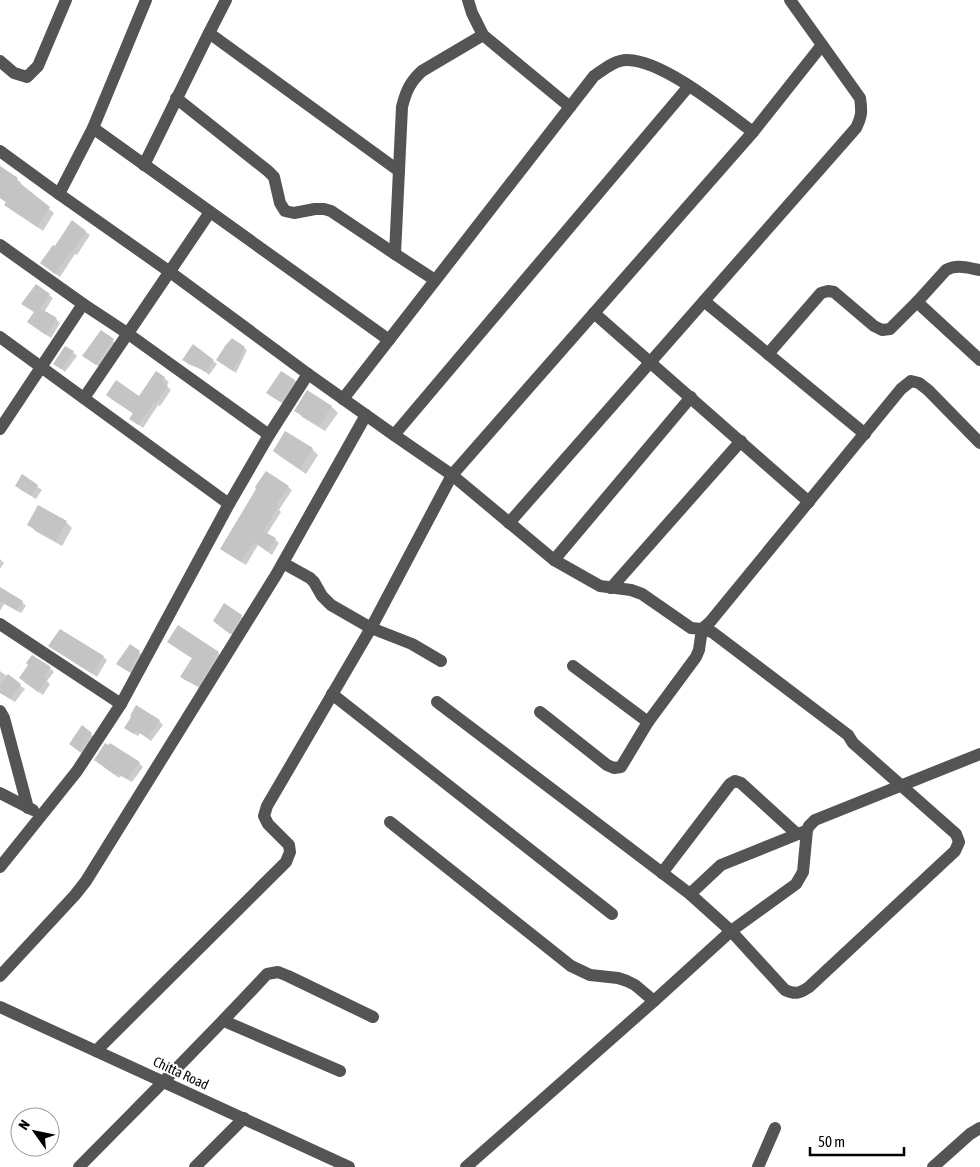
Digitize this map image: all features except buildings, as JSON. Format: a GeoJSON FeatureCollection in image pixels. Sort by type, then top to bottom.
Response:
{"type":"FeatureCollection","features":[{"type":"Feature","properties":{"kind":"street"},"geometry":{"type":"LineString","coordinates":[[0,61],[14,73],[27,77],[38,66],[66,0]]}},
{"type":"Feature","properties":{"kind":"street"},"geometry":{"type":"LineString","coordinates":[[59,194],[93,128],[146,0]]}},
{"type":"Feature","properties":{"kind":"street"},"geometry":{"type":"LineString","coordinates":[[144,165],[226,0]]}},
{"type":"Feature","properties":{"kind":"street"},"geometry":{"type":"LineString","coordinates":[[468,0],[483,35],[570,107]]}},
{"type":"Feature","properties":{"kind":"street"},"geometry":{"type":"LineString","coordinates":[[510,523],[856,128],[861,117],[860,98],[790,0]]}},
{"type":"Feature","properties":{"kind":"street"},"geometry":{"type":"LineString","coordinates":[[208,33],[399,171]]}},
{"type":"Feature","properties":{"kind":"street"},"geometry":{"type":"LineString","coordinates":[[395,254],[402,107],[406,91],[414,78],[422,71],[483,35]]}},
{"type":"Feature","properties":{"kind":"street"},"geometry":{"type":"LineString","coordinates":[[96,1050],[286,862],[290,852],[289,845],[268,824],[264,816],[267,806],[371,628],[452,475],[753,132],[822,45]]}},
{"type":"Feature","properties":{"kind":"street"},"geometry":{"type":"LineString","coordinates":[[343,399],[594,76],[608,66],[626,59],[649,64],[689,86],[753,132]]}},
{"type":"Feature","properties":{"kind":"street"},"geometry":{"type":"LineString","coordinates":[[394,435],[689,86]]}},
{"type":"Feature","properties":{"kind":"street"},"geometry":{"type":"LineString","coordinates":[[176,98],[274,177],[280,203],[285,211],[294,213],[315,208],[331,211],[435,280]]}},
{"type":"Feature","properties":{"kind":"street"},"geometry":{"type":"LineString","coordinates":[[93,128],[389,340]]}},
{"type":"Feature","properties":{"kind":"street"},"geometry":{"type":"LineString","coordinates":[[0,151],[170,272],[308,374],[452,475],[554,560],[600,586],[631,590],[642,594],[691,628],[712,632],[848,735],[853,743],[956,834],[959,842],[955,851],[809,986],[802,992],[793,994],[785,990],[731,931],[690,894],[437,702]]}},
{"type":"Feature","properties":{"kind":"street"},"geometry":{"type":"LineString","coordinates":[[84,398],[210,212]]}},
{"type":"Feature","properties":{"kind":"street"},"geometry":{"type":"LineString","coordinates":[[0,244],[269,435]]}},
{"type":"Feature","properties":{"kind":"street"},"geometry":{"type":"LineString","coordinates":[[768,354],[822,293],[828,290],[834,292],[874,326],[882,330],[890,329],[946,270],[959,266],[980,270]]}},
{"type":"Feature","properties":{"kind":"street"},"geometry":{"type":"LineString","coordinates":[[704,301],[865,434]]}},
{"type":"Feature","properties":{"kind":"street"},"geometry":{"type":"LineString","coordinates":[[917,302],[980,360]]}},
{"type":"Feature","properties":{"kind":"street"},"geometry":{"type":"LineString","coordinates":[[0,429],[83,304]]}},
{"type":"Feature","properties":{"kind":"street"},"geometry":{"type":"LineString","coordinates":[[594,312],[809,502]]}},
{"type":"Feature","properties":{"kind":"street"},"geometry":{"type":"LineString","coordinates":[[0,336],[229,504]]}},
{"type":"Feature","properties":{"kind":"street"},"geometry":{"type":"LineString","coordinates":[[0,867],[77,771],[121,704],[229,504],[269,435],[308,374]]}},
{"type":"Feature","properties":{"kind":"street"},"geometry":{"type":"LineString","coordinates":[[540,712],[607,765],[614,768],[621,767],[648,722],[696,658],[702,629],[710,622],[901,389],[911,381],[919,383],[980,443]]}},
{"type":"Feature","properties":{"kind":"street"},"geometry":{"type":"LineString","coordinates":[[554,560],[691,397]]}},
{"type":"Feature","properties":{"kind":"street"},"geometry":{"type":"LineString","coordinates":[[0,976],[86,881],[283,563],[366,415]]}},
{"type":"Feature","properties":{"kind":"street"},"geometry":{"type":"LineString","coordinates":[[612,588],[741,441]]}},
{"type":"Feature","properties":{"kind":"street"},"geometry":{"type":"LineString","coordinates":[[283,563],[310,578],[331,606],[371,628],[412,644],[441,661]]}},
{"type":"Feature","properties":{"kind":"street"},"geometry":{"type":"LineString","coordinates":[[0,624],[121,704]]}},
{"type":"Feature","properties":{"kind":"street"},"geometry":{"type":"LineString","coordinates":[[573,666],[648,722]]}},
{"type":"Feature","properties":{"kind":"street"},"geometry":{"type":"LineString","coordinates":[[332,694],[612,914]]}},
{"type":"Feature","properties":{"kind":"street"},"geometry":{"type":"LineString","coordinates":[[0,711],[4,718],[28,808]]}},
{"type":"Feature","properties":{"kind":"street"},"geometry":{"type":"LineString","coordinates":[[690,894],[721,865],[802,832],[815,820],[980,754]]}},
{"type":"Feature","properties":{"kind":"street"},"geometry":{"type":"LineString","coordinates":[[466,1167],[731,931],[796,884],[803,872],[802,832],[741,783],[735,781],[730,784],[662,873]]}},
{"type":"Feature","properties":{"kind":"street"},"geometry":{"type":"LineString","coordinates":[[0,793],[41,815]]}},
{"type":"Feature","properties":{"kind":"street"},"geometry":{"type":"LineString","coordinates":[[390,822],[571,966],[590,975],[618,978],[627,981],[635,985],[654,1001]]}},
{"type":"Feature","properties":{"kind":"street"},"geometry":{"type":"LineString","coordinates":[[79,1167],[224,1021],[267,974],[278,972],[372,1017]]}},
{"type":"Feature","properties":{"kind":"street","name":"Chitta Road"},"geometry":{"type":"LineString","coordinates":[[0,1007],[348,1167]]}},
{"type":"Feature","properties":{"kind":"street"},"geometry":{"type":"LineString","coordinates":[[224,1021],[340,1071]]}},
{"type":"Feature","properties":{"kind":"street"},"geometry":{"type":"LineString","coordinates":[[195,1167],[244,1118]]}},
{"type":"Feature","properties":{"kind":"street"},"geometry":{"type":"LineString","coordinates":[[758,1167],[775,1128]]}},
{"type":"Feature","properties":{"kind":"street"},"geometry":{"type":"LineString","coordinates":[[933,1167],[970,1134],[980,1128]]}}]}
